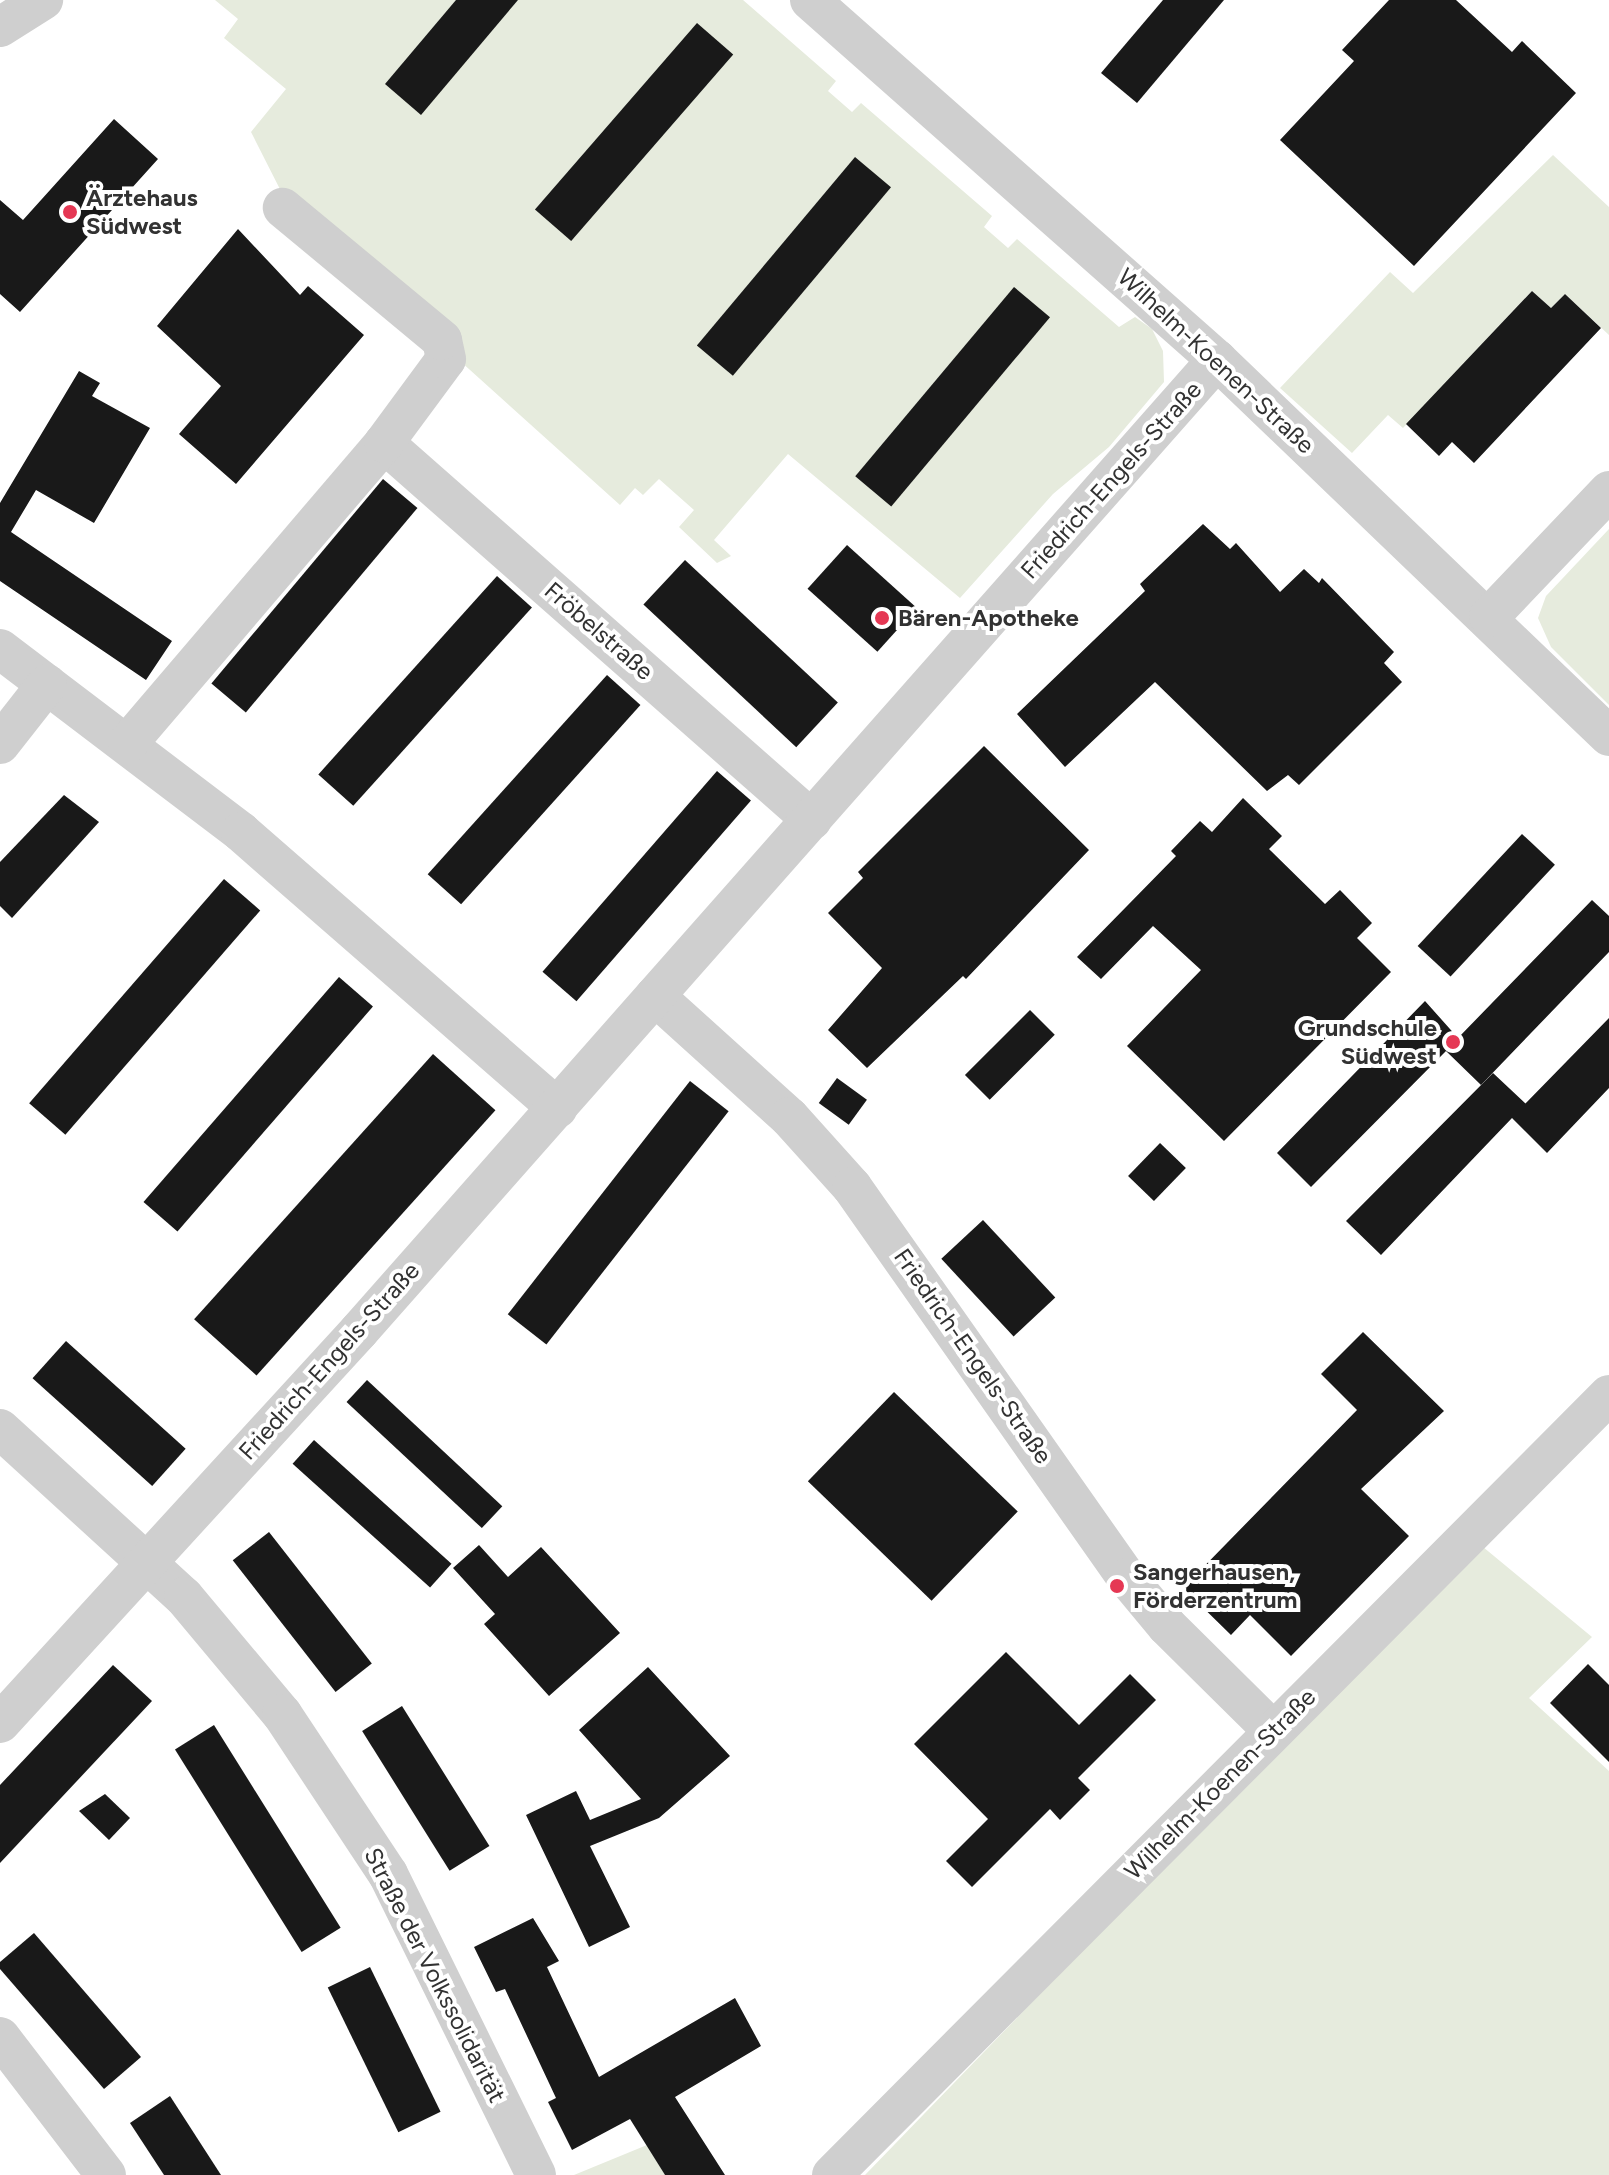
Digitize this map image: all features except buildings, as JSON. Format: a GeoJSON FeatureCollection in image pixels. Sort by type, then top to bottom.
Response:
{"type":"FeatureCollection","features":[{"type":"Feature","properties":{"kind":"street"},"geometry":{"type":"LineString","coordinates":[[0,27],[43,0]]}},
{"type":"Feature","properties":{"kind":"street","name":"Wilhelm-Koenen-Straße"},"geometry":{"type":"LineString","coordinates":[[810,0],[1217,360],[1489,617],[1609,736]]}},
{"type":"Feature","properties":{"kind":"street"},"geometry":{"type":"LineString","coordinates":[[128,743],[384,443],[446,359],[442,340],[283,208]]}},
{"type":"Feature","properties":{"kind":"street","name":"Friedrich-Engels-Straße"},"geometry":{"type":"LineString","coordinates":[[0,1723],[557,1108],[1217,360]]}},
{"type":"Feature","properties":{"kind":"street","name":"Fröbelstraße"},"geometry":{"type":"LineString","coordinates":[[384,443],[812,820]]}},
{"type":"Feature","properties":{"kind":"street"},"geometry":{"type":"LineString","coordinates":[[1489,617],[1609,491]]}},
{"type":"Feature","properties":{"kind":"street"},"geometry":{"type":"LineString","coordinates":[[0,649],[128,743],[251,841],[557,1108]]}},
{"type":"Feature","properties":{"kind":"street"},"geometry":{"type":"LineString","coordinates":[[0,744],[47,684]]}},
{"type":"Feature","properties":{"kind":"street","name":"Friedrich-Engels-Straße"},"geometry":{"type":"LineString","coordinates":[[655,996],[789,1117],[852,1187],[1127,1578],[1167,1626],[1273,1731]]}},
{"type":"Feature","properties":{"kind":"street","name":"Wilhelm-Koenen-Straße"},"geometry":{"type":"LineString","coordinates":[[832,2175],[1609,1395]]}},
{"type":"Feature","properties":{"kind":"street","name":"Straße der Volkssolidarität"},"geometry":{"type":"LineString","coordinates":[[0,1429],[148,1562],[218,1633],[282,1714],[372,1849],[536,2175]]}},
{"type":"Feature","properties":{"kind":"street"},"geometry":{"type":"LineString","coordinates":[[0,2037],[106,2175]]}},
{"type":"Feature","properties":{"kind":"shaded area"},"geometry":{"type":"Polygon","coordinates":[[[215,0],[743,0],[836,81],[828,91],[852,112],[861,103],[992,216],[984,227],[1008,248],[1017,239],[1119,327],[1135,317],[1152,329],[1163,351],[1164,382],[1109,447],[1053,494],[960,598],[788,454],[714,540],[731,556],[717,563],[679,527],[694,510],[659,479],[643,495],[635,488],[620,505],[289,207],[251,132],[286,89],[224,38],[238,19],[215,0]]]}},
{"type":"Feature","properties":{"kind":"shaded area"},"geometry":{"type":"Polygon","coordinates":[[[1553,155],[1609,207],[1609,335],[1565,294],[1551,308],[1532,291],[1403,428],[1388,415],[1352,453],[1280,388],[1390,272],[1413,293],[1553,155]]]}},
{"type":"Feature","properties":{"kind":"shaded area"},"geometry":{"type":"Polygon","coordinates":[[[1609,529],[1609,705],[1551,647],[1538,618],[1546,596],[1609,529]]]}},
{"type":"Feature","properties":{"kind":"shaded area"},"geometry":{"type":"Polygon","coordinates":[[[1477,1542],[1592,1637],[1529,1698],[1609,1771],[1609,2175],[865,2175],[1477,1542]]]}},
{"type":"Feature","properties":{"kind":"shaded area"},"geometry":{"type":"Polygon","coordinates":[[[647,2145],[665,2175],[574,2175],[647,2145]]]}},
{"type":"Feature","properties":{"kind":"place","name":"Ärztehaus Südwest"},"geometry":{"type":"Point","coordinates":[70,212]}},
{"type":"Feature","properties":{"kind":"place","name":"Bären-Apotheke"},"geometry":{"type":"Point","coordinates":[882,618]}},
{"type":"Feature","properties":{"kind":"place","name":"Grundschule Südwest"},"geometry":{"type":"Point","coordinates":[1453,1042]}},
{"type":"Feature","properties":{"kind":"place","name":"Sangerhausen, Förderzentrum"},"geometry":{"type":"Point","coordinates":[1117,1586]}}]}
